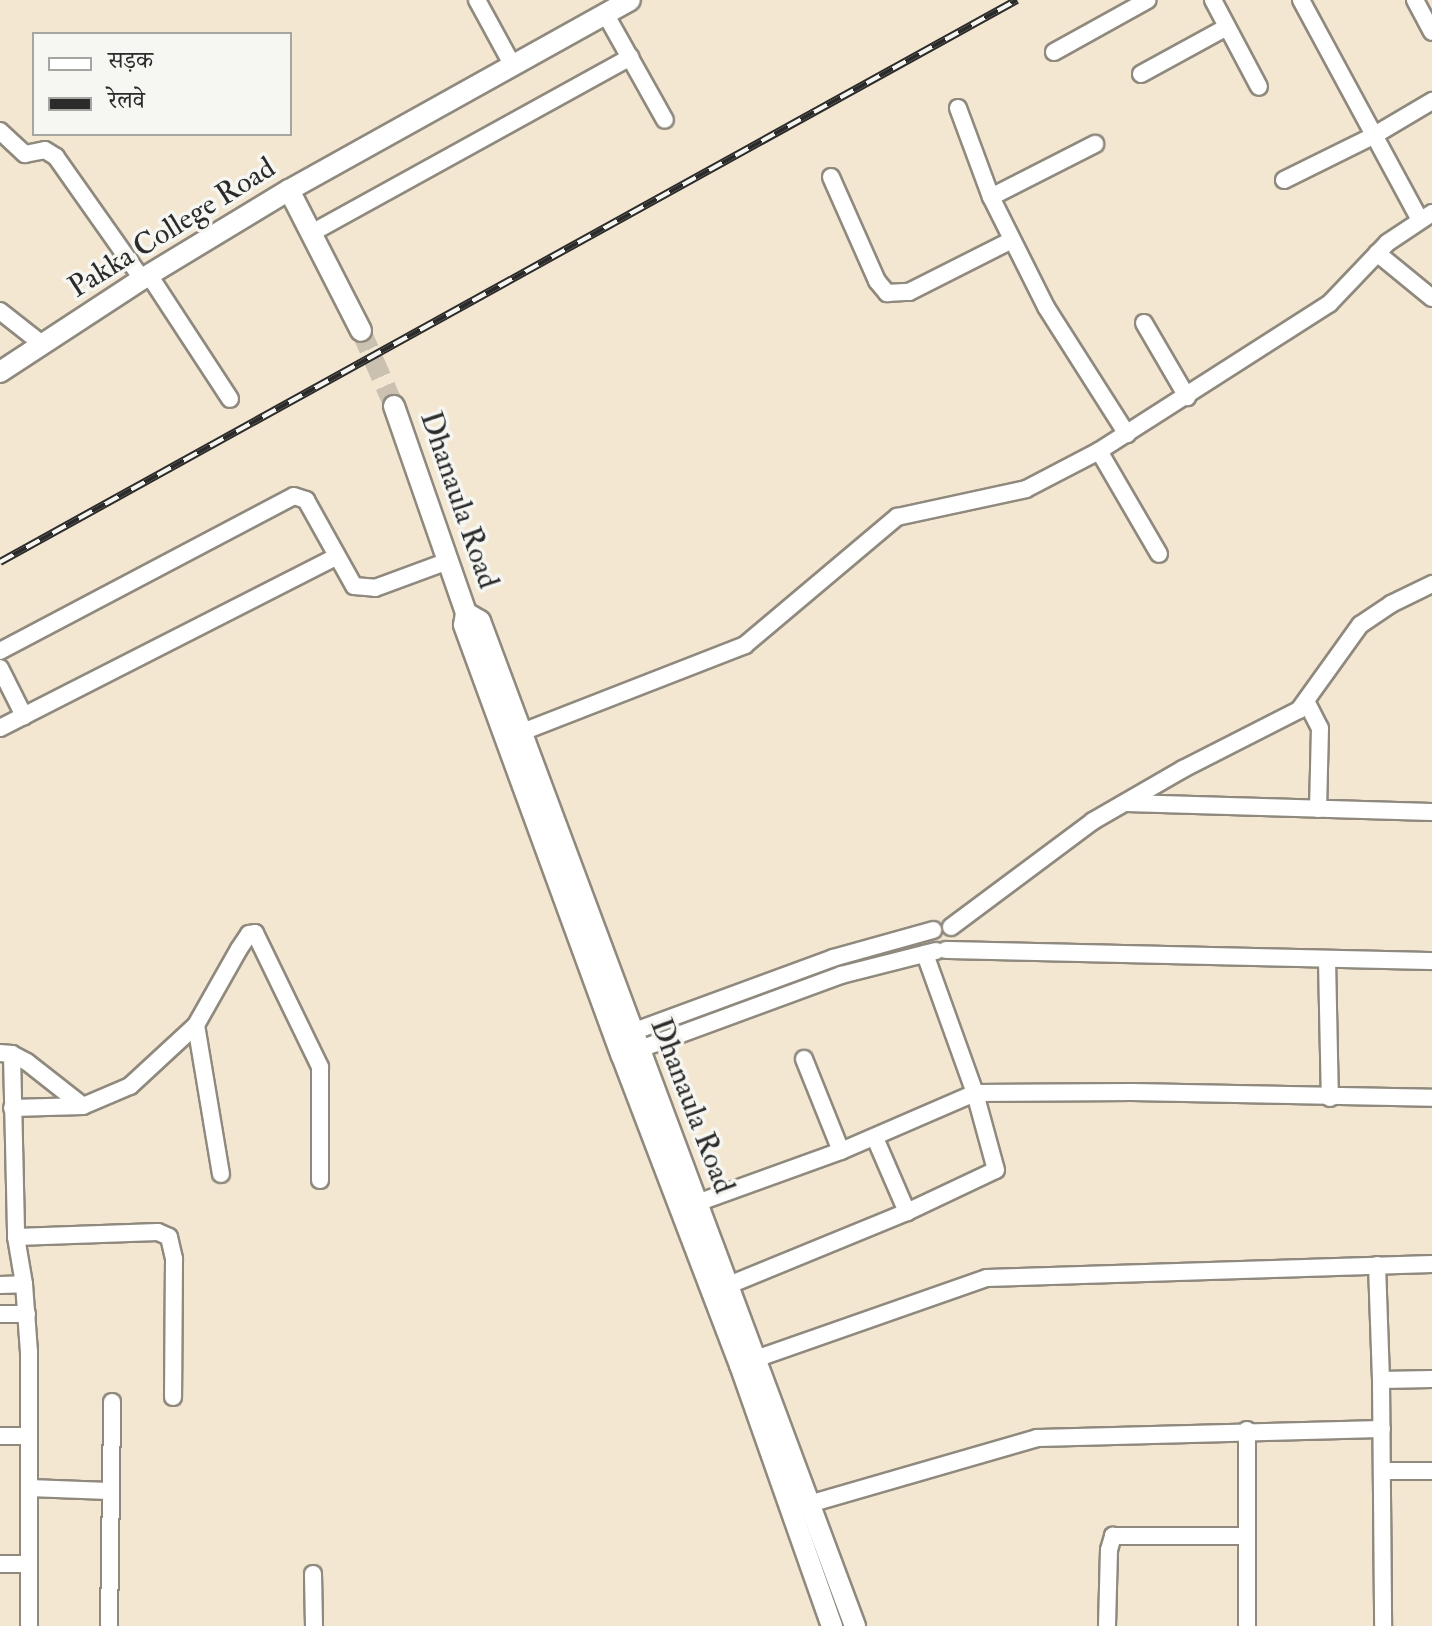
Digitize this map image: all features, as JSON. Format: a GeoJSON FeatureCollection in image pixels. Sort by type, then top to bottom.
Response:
{"type":"FeatureCollection","features":[{"type":"Feature","properties":{"kind":"street"},"geometry":{"type":"LineString","coordinates":[[477,0],[513,66]]}},
{"type":"Feature","properties":{"kind":"street","name":"Pakka College Road"},"geometry":{"type":"LineString","coordinates":[[0,372],[145,277],[289,190],[630,0]]}},
{"type":"Feature","properties":{"kind":"street"},"geometry":{"type":"LineString","coordinates":[[1054,52],[1148,0]]}},
{"type":"Feature","properties":{"kind":"street"},"geometry":{"type":"LineString","coordinates":[[1213,0],[1259,87]]}},
{"type":"Feature","properties":{"kind":"street"},"geometry":{"type":"LineString","coordinates":[[513,735],[692,669],[745,645],[897,517],[1026,489],[1099,451],[1329,304],[1377,253],[1426,216],[1373,136],[1301,0]]}},
{"type":"Feature","properties":{"kind":"street"},"geometry":{"type":"LineString","coordinates":[[1415,0],[1432,32]]}},
{"type":"Feature","properties":{"kind":"street"},"geometry":{"type":"LineString","coordinates":[[606,15],[665,120]]}},
{"type":"Feature","properties":{"kind":"street"},"geometry":{"type":"LineString","coordinates":[[1141,74],[1227,27]]}},
{"type":"Feature","properties":{"kind":"street"},"geometry":{"type":"LineString","coordinates":[[310,234],[630,57]]}},
{"type":"Feature","properties":{"kind":"street"},"geometry":{"type":"LineString","coordinates":[[1284,180],[1373,136],[1432,101]]}},
{"type":"Feature","properties":{"kind":"street"},"geometry":{"type":"LineString","coordinates":[[958,108],[991,197],[1046,307],[1127,434]]}},
{"type":"Feature","properties":{"kind":"street"},"geometry":{"type":"LineString","coordinates":[[0,131],[25,154],[45,150],[56,157],[230,399]]}},
{"type":"Feature","properties":{"kind":"street"},"geometry":{"type":"LineString","coordinates":[[991,197],[1095,144]]}},
{"type":"Feature","properties":{"kind":"street"},"geometry":{"type":"LineString","coordinates":[[831,177],[877,281],[887,293],[909,292],[1012,240]]}},
{"type":"Feature","properties":{"kind":"street"},"geometry":{"type":"LineString","coordinates":[[289,190],[361,331]]}},
{"type":"Feature","properties":{"kind":"street"},"geometry":{"type":"LineString","coordinates":[[1377,253],[1432,298]]}},
{"type":"Feature","properties":{"kind":"street"},"geometry":{"type":"LineString","coordinates":[[0,311],[42,344]]}},
{"type":"Feature","properties":{"kind":"street"},"geometry":{"type":"LineString","coordinates":[[1144,323],[1187,397]]}},
{"type":"Feature","properties":{"kind":"street","name":"Dhanaula Road"},"geometry":{"type":"LineString","coordinates":[[394,406],[466,613],[480,621],[513,735],[626,1044],[748,1362],[809,1504],[855,1626]]}},
{"type":"Feature","properties":{"kind":"street"},"geometry":{"type":"LineString","coordinates":[[1099,451],[1159,554]]}},
{"type":"Feature","properties":{"kind":"street"},"geometry":{"type":"LineString","coordinates":[[0,651],[294,496],[306,500],[348,579],[364,590],[448,561]]}},
{"type":"Feature","properties":{"kind":"street"},"geometry":{"type":"LineString","coordinates":[[0,728],[336,557]]}},
{"type":"Feature","properties":{"kind":"street"},"geometry":{"type":"LineString","coordinates":[[951,927],[1063,840],[1183,769],[1293,715],[1360,625],[1391,604],[1432,584]]}},
{"type":"Feature","properties":{"kind":"street"},"geometry":{"type":"LineString","coordinates":[[0,668],[24,716]]}},
{"type":"Feature","properties":{"kind":"street"},"geometry":{"type":"LineString","coordinates":[[1306,701],[1320,728],[1318,809]]}},
{"type":"Feature","properties":{"kind":"street"},"geometry":{"type":"LineString","coordinates":[[1125,803],[1432,812]]}},
{"type":"Feature","properties":{"kind":"street"},"geometry":{"type":"LineString","coordinates":[[626,1044],[833,958],[942,925],[951,927]]}},
{"type":"Feature","properties":{"kind":"street"},"geometry":{"type":"LineString","coordinates":[[937,951],[956,940],[951,927]]}},
{"type":"Feature","properties":{"kind":"street"},"geometry":{"type":"LineString","coordinates":[[729,1285],[907,1212],[996,1170],[933,944],[933,930]]}},
{"type":"Feature","properties":{"kind":"street"},"geometry":{"type":"LineString","coordinates":[[12,1108],[83,1106],[130,1086],[196,1025],[239,949],[249,934],[255,933],[320,1067],[320,1180]]}},
{"type":"Feature","properties":{"kind":"street"},"geometry":{"type":"LineString","coordinates":[[626,1044],[841,975],[937,951],[1432,961]]}},
{"type":"Feature","properties":{"kind":"street"},"geometry":{"type":"LineString","coordinates":[[1327,960],[1330,1098]]}},
{"type":"Feature","properties":{"kind":"street"},"geometry":{"type":"LineString","coordinates":[[196,1025],[221,1174]]}},
{"type":"Feature","properties":{"kind":"street","name":"Dhanaula Road"},"geometry":{"type":"LineString","coordinates":[[626,1044],[697,1203],[729,1285],[748,1362],[832,1626]]}},
{"type":"Feature","properties":{"kind":"street"},"geometry":{"type":"LineString","coordinates":[[6,1053],[83,1106]]}},
{"type":"Feature","properties":{"kind":"street"},"geometry":{"type":"LineString","coordinates":[[6,1053],[12,1108],[6,1151],[27,1314],[29,1626]]}},
{"type":"Feature","properties":{"kind":"street"},"geometry":{"type":"LineString","coordinates":[[804,1059],[841,1151]]}},
{"type":"Feature","properties":{"kind":"street"},"geometry":{"type":"LineString","coordinates":[[697,1203],[875,1138],[975,1093],[1117,1092],[1432,1098]]}},
{"type":"Feature","properties":{"kind":"street"},"geometry":{"type":"LineString","coordinates":[[875,1138],[907,1212]]}},
{"type":"Feature","properties":{"kind":"street"},"geometry":{"type":"LineString","coordinates":[[16,1237],[158,1232],[169,1237],[174,1259],[173,1397]]}},
{"type":"Feature","properties":{"kind":"street"},"geometry":{"type":"LineString","coordinates":[[748,1362],[987,1278],[1432,1264]]}},
{"type":"Feature","properties":{"kind":"street"},"geometry":{"type":"LineString","coordinates":[[1377,1265],[1383,1626]]}},
{"type":"Feature","properties":{"kind":"street"},"geometry":{"type":"LineString","coordinates":[[0,1285],[24,1284]]}},
{"type":"Feature","properties":{"kind":"street"},"geometry":{"type":"LineString","coordinates":[[0,1314],[27,1314]]}},
{"type":"Feature","properties":{"kind":"street"},"geometry":{"type":"LineString","coordinates":[[1381,1380],[1432,1379]]}},
{"type":"Feature","properties":{"kind":"street"},"geometry":{"type":"LineString","coordinates":[[109,1626],[112,1402]]}},
{"type":"Feature","properties":{"kind":"street"},"geometry":{"type":"LineString","coordinates":[[809,1504],[1037,1438],[1247,1430],[1382,1429]]}},
{"type":"Feature","properties":{"kind":"street"},"geometry":{"type":"LineString","coordinates":[[1247,1430],[1247,1626]]}},
{"type":"Feature","properties":{"kind":"street"},"geometry":{"type":"LineString","coordinates":[[0,1436],[29,1436]]}},
{"type":"Feature","properties":{"kind":"street"},"geometry":{"type":"LineString","coordinates":[[1382,1471],[1432,1471]]}},
{"type":"Feature","properties":{"kind":"street"},"geometry":{"type":"LineString","coordinates":[[29,1488],[109,1491]]}},
{"type":"Feature","properties":{"kind":"street"},"geometry":{"type":"LineString","coordinates":[[1107,1626],[1109,1550],[1113,1536],[1247,1536]]}},
{"type":"Feature","properties":{"kind":"street"},"geometry":{"type":"LineString","coordinates":[[0,1564],[29,1564]]}},
{"type":"Feature","properties":{"kind":"street"},"geometry":{"type":"LineString","coordinates":[[313,1574],[314,1626]]}},
{"type":"Feature","properties":{"kind":"tunnel"},"geometry":{"type":"LineString","coordinates":[[361,331],[394,406]]}},
{"type":"Feature","properties":{"kind":"railway"},"geometry":{"type":"LineString","coordinates":[[0,562],[1017,0]]}}]}
